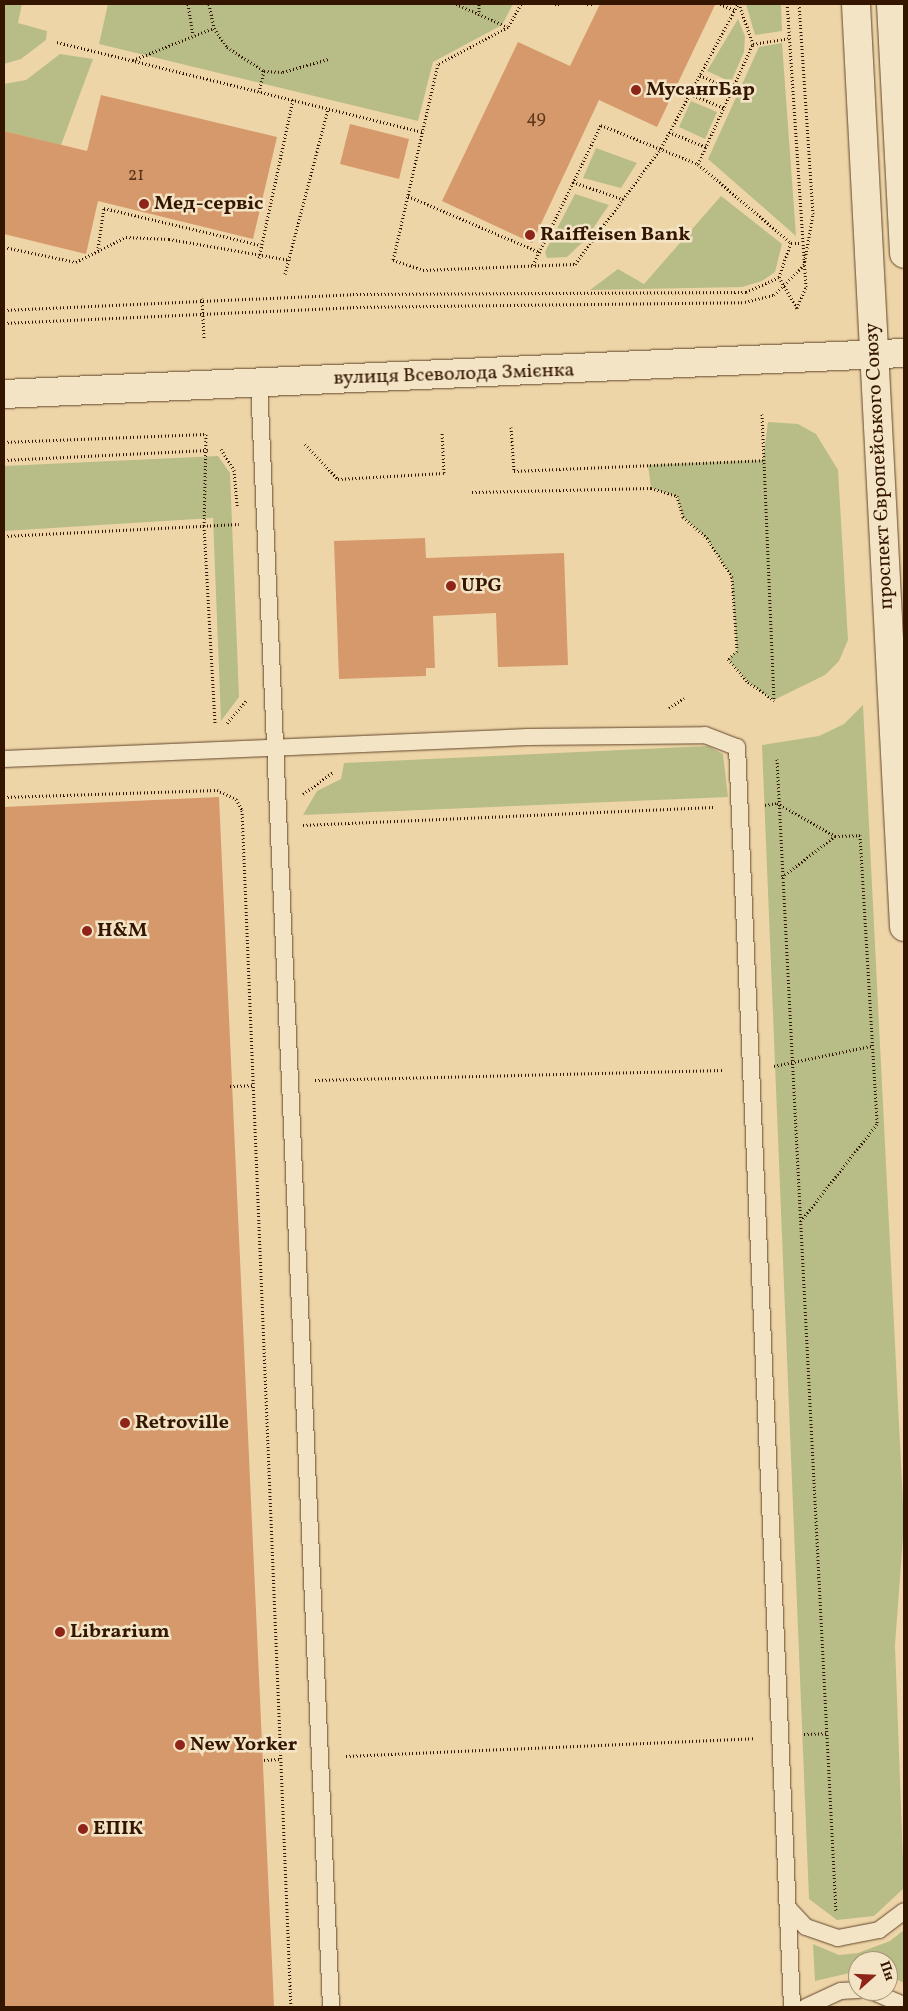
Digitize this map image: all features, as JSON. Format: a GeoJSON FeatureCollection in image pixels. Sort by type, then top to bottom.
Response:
{"type":"FeatureCollection","features":[{"type":"Feature","properties":{"kind":"main road","name":"проспект Європейського Союзу"},"geometry":{"type":"LineString","coordinates":[[856,4],[904,927]]}},
{"type":"Feature","properties":{"kind":"main road"},"geometry":{"type":"LineString","coordinates":[[891,4],[903,202],[904,254]]}},
{"type":"Feature","properties":{"kind":"main road","name":"вулиця Всеволода Змієнка"},"geometry":{"type":"LineString","coordinates":[[4,394],[904,352]]}},
{"type":"Feature","properties":{"kind":"lane"},"geometry":{"type":"LineString","coordinates":[[259,383],[331,2007]]}},
{"type":"Feature","properties":{"kind":"lane"},"geometry":{"type":"LineString","coordinates":[[4,759],[469,738],[705,735],[737,747],[792,2007]]}},
{"type":"Feature","properties":{"kind":"lane"},"geometry":{"type":"LineString","coordinates":[[788,1908],[806,1927],[838,1938],[880,1930],[904,1911]]}},
{"type":"Feature","properties":{"kind":"lane"},"geometry":{"type":"LineString","coordinates":[[806,2007],[841,1991],[848,1991]]}},
{"type":"Feature","properties":{"kind":"path"},"geometry":{"type":"LineString","coordinates":[[188,4],[193,36]]}},
{"type":"Feature","properties":{"kind":"path"},"geometry":{"type":"LineString","coordinates":[[209,4],[214,28],[227,47],[264,71],[283,72],[328,59]]}},
{"type":"Feature","properties":{"kind":"path"},"geometry":{"type":"LineString","coordinates":[[456,4],[508,28]]}},
{"type":"Feature","properties":{"kind":"path"},"geometry":{"type":"LineString","coordinates":[[479,4],[479,15]]}},
{"type":"Feature","properties":{"kind":"path"},"geometry":{"type":"LineString","coordinates":[[521,4],[508,28],[438,64],[393,260],[424,270],[575,264],[660,148],[738,4]]}},
{"type":"Feature","properties":{"kind":"path"},"geometry":{"type":"LineString","coordinates":[[587,4],[592,4]]}},
{"type":"Feature","properties":{"kind":"path"},"geometry":{"type":"LineString","coordinates":[[720,4],[734,10]]}},
{"type":"Feature","properties":{"kind":"path"},"geometry":{"type":"LineString","coordinates":[[698,164],[734,91],[753,44],[738,4]]}},
{"type":"Feature","properties":{"kind":"path"},"geometry":{"type":"LineString","coordinates":[[779,277],[797,308],[806,287],[787,4]]}},
{"type":"Feature","properties":{"kind":"path"},"geometry":{"type":"LineString","coordinates":[[4,323],[202,312],[746,302],[774,295],[804,265],[813,214],[799,4]]}},
{"type":"Feature","properties":{"kind":"path"},"geometry":{"type":"LineString","coordinates":[[132,61],[214,28]]}},
{"type":"Feature","properties":{"kind":"path"},"geometry":{"type":"LineString","coordinates":[[753,44],[789,38]]}},
{"type":"Feature","properties":{"kind":"path"},"geometry":{"type":"LineString","coordinates":[[57,42],[423,132]]}},
{"type":"Feature","properties":{"kind":"path"},"geometry":{"type":"LineString","coordinates":[[258,92],[264,71]]}},
{"type":"Feature","properties":{"kind":"path"},"geometry":{"type":"LineString","coordinates":[[700,75],[734,91]]}},
{"type":"Feature","properties":{"kind":"path"},"geometry":{"type":"LineString","coordinates":[[690,94],[725,108]]}},
{"type":"Feature","properties":{"kind":"path"},"geometry":{"type":"LineString","coordinates":[[259,258],[260,245],[293,100]]}},
{"type":"Feature","properties":{"kind":"path"},"geometry":{"type":"LineString","coordinates":[[285,274],[328,109]]}},
{"type":"Feature","properties":{"kind":"path"},"geometry":{"type":"LineString","coordinates":[[533,265],[600,125],[698,164],[791,243],[802,243]]}},
{"type":"Feature","properties":{"kind":"path"},"geometry":{"type":"LineString","coordinates":[[669,132],[706,148]]}},
{"type":"Feature","properties":{"kind":"path"},"geometry":{"type":"LineString","coordinates":[[573,182],[623,199]]}},
{"type":"Feature","properties":{"kind":"path"},"geometry":{"type":"LineString","coordinates":[[408,196],[539,252]]}},
{"type":"Feature","properties":{"kind":"path"},"geometry":{"type":"LineString","coordinates":[[98,248],[104,208],[260,245]]}},
{"type":"Feature","properties":{"kind":"path"},"geometry":{"type":"LineString","coordinates":[[4,247],[76,262],[98,248],[126,237],[169,239],[259,258],[290,260]]}},
{"type":"Feature","properties":{"kind":"path"},"geometry":{"type":"LineString","coordinates":[[4,310],[202,298],[746,292],[779,277],[791,243]]}},
{"type":"Feature","properties":{"kind":"path"},"geometry":{"type":"LineString","coordinates":[[202,298],[204,338]]}},
{"type":"Feature","properties":{"kind":"path"},"geometry":{"type":"LineString","coordinates":[[472,492],[651,488],[677,496],[682,517],[707,538],[732,577],[737,652],[728,659],[748,682],[774,700],[762,414]]}},
{"type":"Feature","properties":{"kind":"path"},"geometry":{"type":"LineString","coordinates":[[511,427],[514,471],[763,460]]}},
{"type":"Feature","properties":{"kind":"path"},"geometry":{"type":"LineString","coordinates":[[305,444],[338,479],[444,473],[442,432]]}},
{"type":"Feature","properties":{"kind":"path"},"geometry":{"type":"LineString","coordinates":[[4,442],[206,434],[208,450],[204,526],[215,728],[231,721],[242,710],[247,690]]}},
{"type":"Feature","properties":{"kind":"path"},"geometry":{"type":"LineString","coordinates":[[221,449],[234,470],[239,534]]}},
{"type":"Feature","properties":{"kind":"path"},"geometry":{"type":"LineString","coordinates":[[4,460],[208,450]]}},
{"type":"Feature","properties":{"kind":"path"},"geometry":{"type":"LineString","coordinates":[[4,536],[238,524]]}},
{"type":"Feature","properties":{"kind":"path"},"geometry":{"type":"LineString","coordinates":[[777,758],[777,803],[794,1066],[837,1920]]}},
{"type":"Feature","properties":{"kind":"path"},"geometry":{"type":"LineString","coordinates":[[298,805],[306,788],[334,771]]}},
{"type":"Feature","properties":{"kind":"path"},"geometry":{"type":"LineString","coordinates":[[4,797],[217,790],[236,799],[242,810],[291,2007]]}},
{"type":"Feature","properties":{"kind":"path"},"geometry":{"type":"LineString","coordinates":[[757,805],[777,803],[836,836],[860,835],[877,1124],[801,1221]]}},
{"type":"Feature","properties":{"kind":"path"},"geometry":{"type":"LineString","coordinates":[[297,818],[297,825],[716,807]]}},
{"type":"Feature","properties":{"kind":"path"},"geometry":{"type":"LineString","coordinates":[[782,877],[836,836]]}},
{"type":"Feature","properties":{"kind":"path"},"geometry":{"type":"LineString","coordinates":[[769,1066],[794,1066],[871,1046]]}},
{"type":"Feature","properties":{"kind":"path"},"geometry":{"type":"LineString","coordinates":[[315,1080],[724,1070]]}},
{"type":"Feature","properties":{"kind":"path"},"geometry":{"type":"LineString","coordinates":[[230,1086],[253,1085]]}},
{"type":"Feature","properties":{"kind":"path"},"geometry":{"type":"LineString","coordinates":[[798,1735],[827,1733]]}},
{"type":"Feature","properties":{"kind":"path"},"geometry":{"type":"LineString","coordinates":[[346,1756],[760,1738]]}},
{"type":"Feature","properties":{"kind":"path"},"geometry":{"type":"LineString","coordinates":[[264,1760],[280,1758]]}},
{"type":"Feature","properties":{"kind":"green space"},"geometry":{"type":"Polygon","coordinates":[[[4,4],[22,4],[18,23],[47,31],[46,40],[21,59],[4,64],[4,4]]]}},
{"type":"Feature","properties":{"kind":"green space"},"geometry":{"type":"Polygon","coordinates":[[[108,4],[513,4],[502,25],[433,62],[418,121],[99,44],[108,4]]]}},
{"type":"Feature","properties":{"kind":"green space"},"geometry":{"type":"Polygon","coordinates":[[[746,4],[781,4],[782,31],[755,35],[746,4]]]}},
{"type":"Feature","properties":{"kind":"green space"},"geometry":{"type":"Polygon","coordinates":[[[738,19],[745,36],[744,52],[731,82],[707,71],[738,19]]]}},
{"type":"Feature","properties":{"kind":"green space"},"geometry":{"type":"Polygon","coordinates":[[[782,43],[796,236],[708,159],[759,47],[782,43]]]}},
{"type":"Feature","properties":{"kind":"green space"},"geometry":{"type":"Polygon","coordinates":[[[60,54],[93,59],[61,145],[4,131],[4,84],[26,80],[60,54]]]}},
{"type":"Feature","properties":{"kind":"green space"},"geometry":{"type":"Polygon","coordinates":[[[691,101],[717,112],[705,139],[679,127],[691,101]]]}},
{"type":"Feature","properties":{"kind":"green space"},"geometry":{"type":"Polygon","coordinates":[[[596,148],[637,163],[621,188],[583,178],[596,148]]]}},
{"type":"Feature","properties":{"kind":"green space"},"geometry":{"type":"Polygon","coordinates":[[[575,194],[609,205],[585,240],[567,257],[547,258],[545,252],[575,194]]]}},
{"type":"Feature","properties":{"kind":"green space"},"geometry":{"type":"Polygon","coordinates":[[[721,196],[782,244],[775,272],[762,281],[742,287],[590,290],[618,269],[644,284],[721,196]]]}},
{"type":"Feature","properties":{"kind":"green space"},"geometry":{"type":"Polygon","coordinates":[[[768,422],[798,424],[816,434],[838,470],[848,640],[839,661],[825,675],[774,700],[748,682],[728,659],[737,651],[732,577],[707,538],[683,517],[677,496],[651,488],[648,465],[763,460],[768,422]]]}},
{"type":"Feature","properties":{"kind":"green space"},"geometry":{"type":"Polygon","coordinates":[[[218,456],[230,473],[239,697],[221,721],[213,518],[4,531],[4,466],[218,456]]]}},
{"type":"Feature","properties":{"kind":"green space"},"geometry":{"type":"Polygon","coordinates":[[[863,705],[904,1524],[895,1645],[904,1888],[874,1916],[837,1920],[809,1899],[762,745],[819,736],[844,724],[863,705]]]}},
{"type":"Feature","properties":{"kind":"green space"},"geometry":{"type":"Polygon","coordinates":[[[708,746],[723,754],[728,797],[303,815],[317,791],[341,779],[344,763],[708,746]]]}},
{"type":"Feature","properties":{"kind":"green space"},"geometry":{"type":"Polygon","coordinates":[[[904,1930],[904,1983],[898,1980],[898,1951],[863,1951],[890,1941],[904,1930]]]}},
{"type":"Feature","properties":{"kind":"green space"},"geometry":{"type":"Polygon","coordinates":[[[813,1944],[839,1955],[848,1954],[848,1973],[815,1981],[813,1944]]]}},
{"type":"Feature","properties":{"kind":"building"},"geometry":{"type":"Polygon","coordinates":[[[600,4],[715,5],[657,127],[599,100],[532,243],[442,201],[518,42],[570,66],[600,4]]]}},
{"type":"Feature","properties":{"kind":"building"},"geometry":{"type":"Polygon","coordinates":[[[101,95],[277,137],[253,239],[98,201],[86,254],[4,234],[4,131],[87,151],[101,95]]]}},
{"type":"Feature","properties":{"kind":"building"},"geometry":{"type":"Polygon","coordinates":[[[350,124],[409,139],[399,179],[340,164],[350,124]]]}},
{"type":"Feature","properties":{"kind":"building","name":"UPG"},"geometry":{"type":"Polygon","coordinates":[[[425,538],[426,558],[564,553],[568,665],[498,667],[496,613],[433,616],[435,668],[426,668],[426,676],[339,679],[334,541],[425,538]]]}},
{"type":"Feature","properties":{"kind":"building","name":"Retroville"},"geometry":{"type":"Polygon","coordinates":[[[219,797],[274,2007],[4,2007],[4,807],[219,797]]]}},
{"type":"Feature","properties":{"kind":"place","name":"МусангБар"},"geometry":{"type":"Point","coordinates":[636,90]}},
{"type":"Feature","properties":{"kind":"place","name":"Мед-сервіс"},"geometry":{"type":"Point","coordinates":[144,204]}},
{"type":"Feature","properties":{"kind":"place","name":"Raiffeisen Bank"},"geometry":{"type":"Point","coordinates":[530,235]}},
{"type":"Feature","properties":{"kind":"place","name":"UPG"},"geometry":{"type":"Point","coordinates":[451,586]}},
{"type":"Feature","properties":{"kind":"place","name":"H&M"},"geometry":{"type":"Point","coordinates":[87,931]}},
{"type":"Feature","properties":{"kind":"place","name":"Retroville"},"geometry":{"type":"Point","coordinates":[125,1423]}},
{"type":"Feature","properties":{"kind":"place","name":"Librarium"},"geometry":{"type":"Point","coordinates":[60,1632]}},
{"type":"Feature","properties":{"kind":"place","name":"New Yorker"},"geometry":{"type":"Point","coordinates":[180,1745]}},
{"type":"Feature","properties":{"kind":"place","name":"ЕПІК"},"geometry":{"type":"Point","coordinates":[83,1829]}}]}
